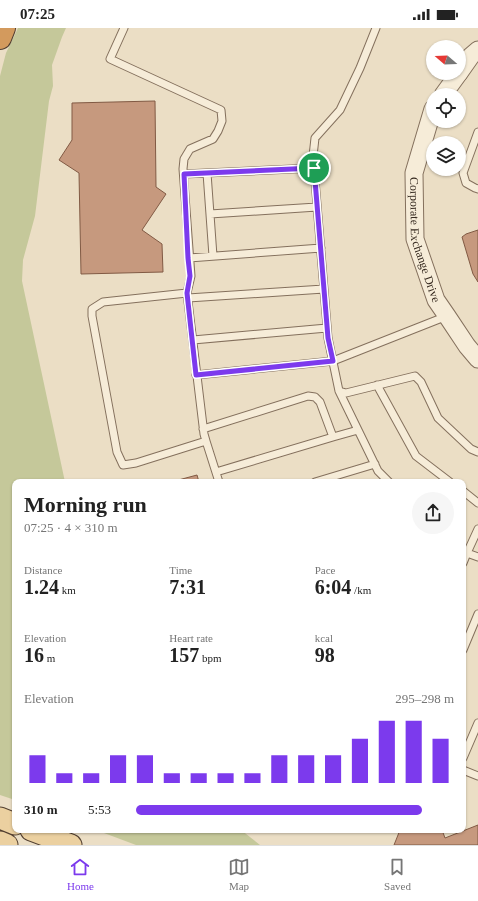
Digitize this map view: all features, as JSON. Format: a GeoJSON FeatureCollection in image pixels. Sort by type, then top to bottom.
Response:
{"type":"FeatureCollection","features":[{"type":"Feature","properties":{"kind":"highway"},"geometry":{"type":"LineString","coordinates":[[0,38],[4,28]]}},
{"type":"Feature","properties":{"kind":"main road"},"geometry":{"type":"LineString","coordinates":[[0,818],[12,823]]}},
{"type":"Feature","properties":{"kind":"main road"},"geometry":{"type":"LineString","coordinates":[[39,833],[71,845]]}},
{"type":"Feature","properties":{"kind":"main road"},"geometry":{"type":"LineString","coordinates":[[0,842],[7,845]]}},
{"type":"Feature","properties":{"kind":"street"},"geometry":{"type":"LineString","coordinates":[[466,63],[478,50]]}},
{"type":"Feature","properties":{"kind":"street","name":"Corporate Exchange Drive"},"geometry":{"type":"LineString","coordinates":[[427,128],[414,174],[415,239],[436,300],[467,346],[478,359]]}},
{"type":"Feature","properties":{"kind":"lane"},"geometry":{"type":"LineString","coordinates":[[124,28],[110,59],[221,110],[222,121],[213,139],[190,149],[184,159],[183,169],[190,276],[188,296],[192,340],[203,429],[218,479]]}},
{"type":"Feature","properties":{"kind":"lane"},"geometry":{"type":"LineString","coordinates":[[376,28],[360,68],[340,110],[315,138],[313,156],[328,338],[339,391],[378,471],[386,479]]}},
{"type":"Feature","properties":{"kind":"lane"},"geometry":{"type":"LineString","coordinates":[[478,132],[463,173],[466,183],[478,189]]}},
{"type":"Feature","properties":{"kind":"lane"},"geometry":{"type":"LineString","coordinates":[[184,174],[314,168]]}},
{"type":"Feature","properties":{"kind":"lane"},"geometry":{"type":"LineString","coordinates":[[207,173],[213,256]]}},
{"type":"Feature","properties":{"kind":"lane"},"geometry":{"type":"LineString","coordinates":[[210,214],[317,207]]}},
{"type":"Feature","properties":{"kind":"lane"},"geometry":{"type":"LineString","coordinates":[[188,258],[321,248]]}},
{"type":"Feature","properties":{"kind":"lane"},"geometry":{"type":"LineString","coordinates":[[206,441],[136,463],[123,465],[117,452],[92,316],[92,309],[103,302],[324,289]]}},
{"type":"Feature","properties":{"kind":"lane"},"geometry":{"type":"LineString","coordinates":[[196,375],[333,361],[447,316]]}},
{"type":"Feature","properties":{"kind":"lane"},"geometry":{"type":"LineString","coordinates":[[192,340],[327,328]]}},
{"type":"Feature","properties":{"kind":"lane"},"geometry":{"type":"LineString","coordinates":[[339,391],[346,393],[415,376],[421,382],[438,418],[471,449],[478,452]]}},
{"type":"Feature","properties":{"kind":"lane"},"geometry":{"type":"LineString","coordinates":[[377,385],[416,456],[446,479]]}},
{"type":"Feature","properties":{"kind":"lane"},"geometry":{"type":"LineString","coordinates":[[203,429],[308,396],[315,397],[320,402],[333,437]]}},
{"type":"Feature","properties":{"kind":"lane"},"geometry":{"type":"LineString","coordinates":[[216,472],[358,430]]}},
{"type":"Feature","properties":{"kind":"lane"},"geometry":{"type":"LineString","coordinates":[[325,479],[375,464]]}},
{"type":"Feature","properties":{"kind":"lane"},"geometry":{"type":"LineString","coordinates":[[466,493],[478,503]]}},
{"type":"Feature","properties":{"kind":"lane"},"geometry":{"type":"LineString","coordinates":[[466,549],[478,528]]}},
{"type":"Feature","properties":{"kind":"lane"},"geometry":{"type":"LineString","coordinates":[[466,551],[478,557]]}},
{"type":"Feature","properties":{"kind":"lane"},"geometry":{"type":"LineString","coordinates":[[466,643],[478,614]]}},
{"type":"Feature","properties":{"kind":"lane"},"geometry":{"type":"LineString","coordinates":[[466,751],[478,723]]}},
{"type":"Feature","properties":{"kind":"lane"},"geometry":{"type":"LineString","coordinates":[[466,771],[478,776]]}},
{"type":"Feature","properties":{"kind":"green space"},"geometry":{"type":"Polygon","coordinates":[[[18,28],[66,28],[52,65],[53,86],[49,101],[35,216],[23,260],[22,281],[64,479],[12,479],[12,799],[0,795],[0,76],[6,53],[18,28]]]}},
{"type":"Feature","properties":{"kind":"green space"},"geometry":{"type":"Polygon","coordinates":[[[104,833],[245,833],[260,845],[136,845],[104,833]]]}},
{"type":"Feature","properties":{"kind":"building"},"geometry":{"type":"Polygon","coordinates":[[[155,101],[156,187],[166,194],[142,230],[162,244],[163,272],[81,274],[79,173],[59,160],[72,140],[72,103],[155,101]]]}},
{"type":"Feature","properties":{"kind":"building"},"geometry":{"type":"Polygon","coordinates":[[[478,230],[478,282],[473,274],[462,237],[478,230]]]}},
{"type":"Feature","properties":{"kind":"building"},"geometry":{"type":"Polygon","coordinates":[[[197,475],[198,479],[182,479],[197,475]]]}},
{"type":"Feature","properties":{"kind":"building"},"geometry":{"type":"Polygon","coordinates":[[[478,825],[478,845],[394,845],[399,833],[443,833],[445,838],[458,833],[466,833],[466,830],[478,825]]]}},
{"type":"Feature","properties":{"kind":"route"},"geometry":{"type":"LineString","coordinates":[[314,168],[328,338],[333,361],[196,375],[187,293],[190,276],[184,174],[314,168]]}}]}
